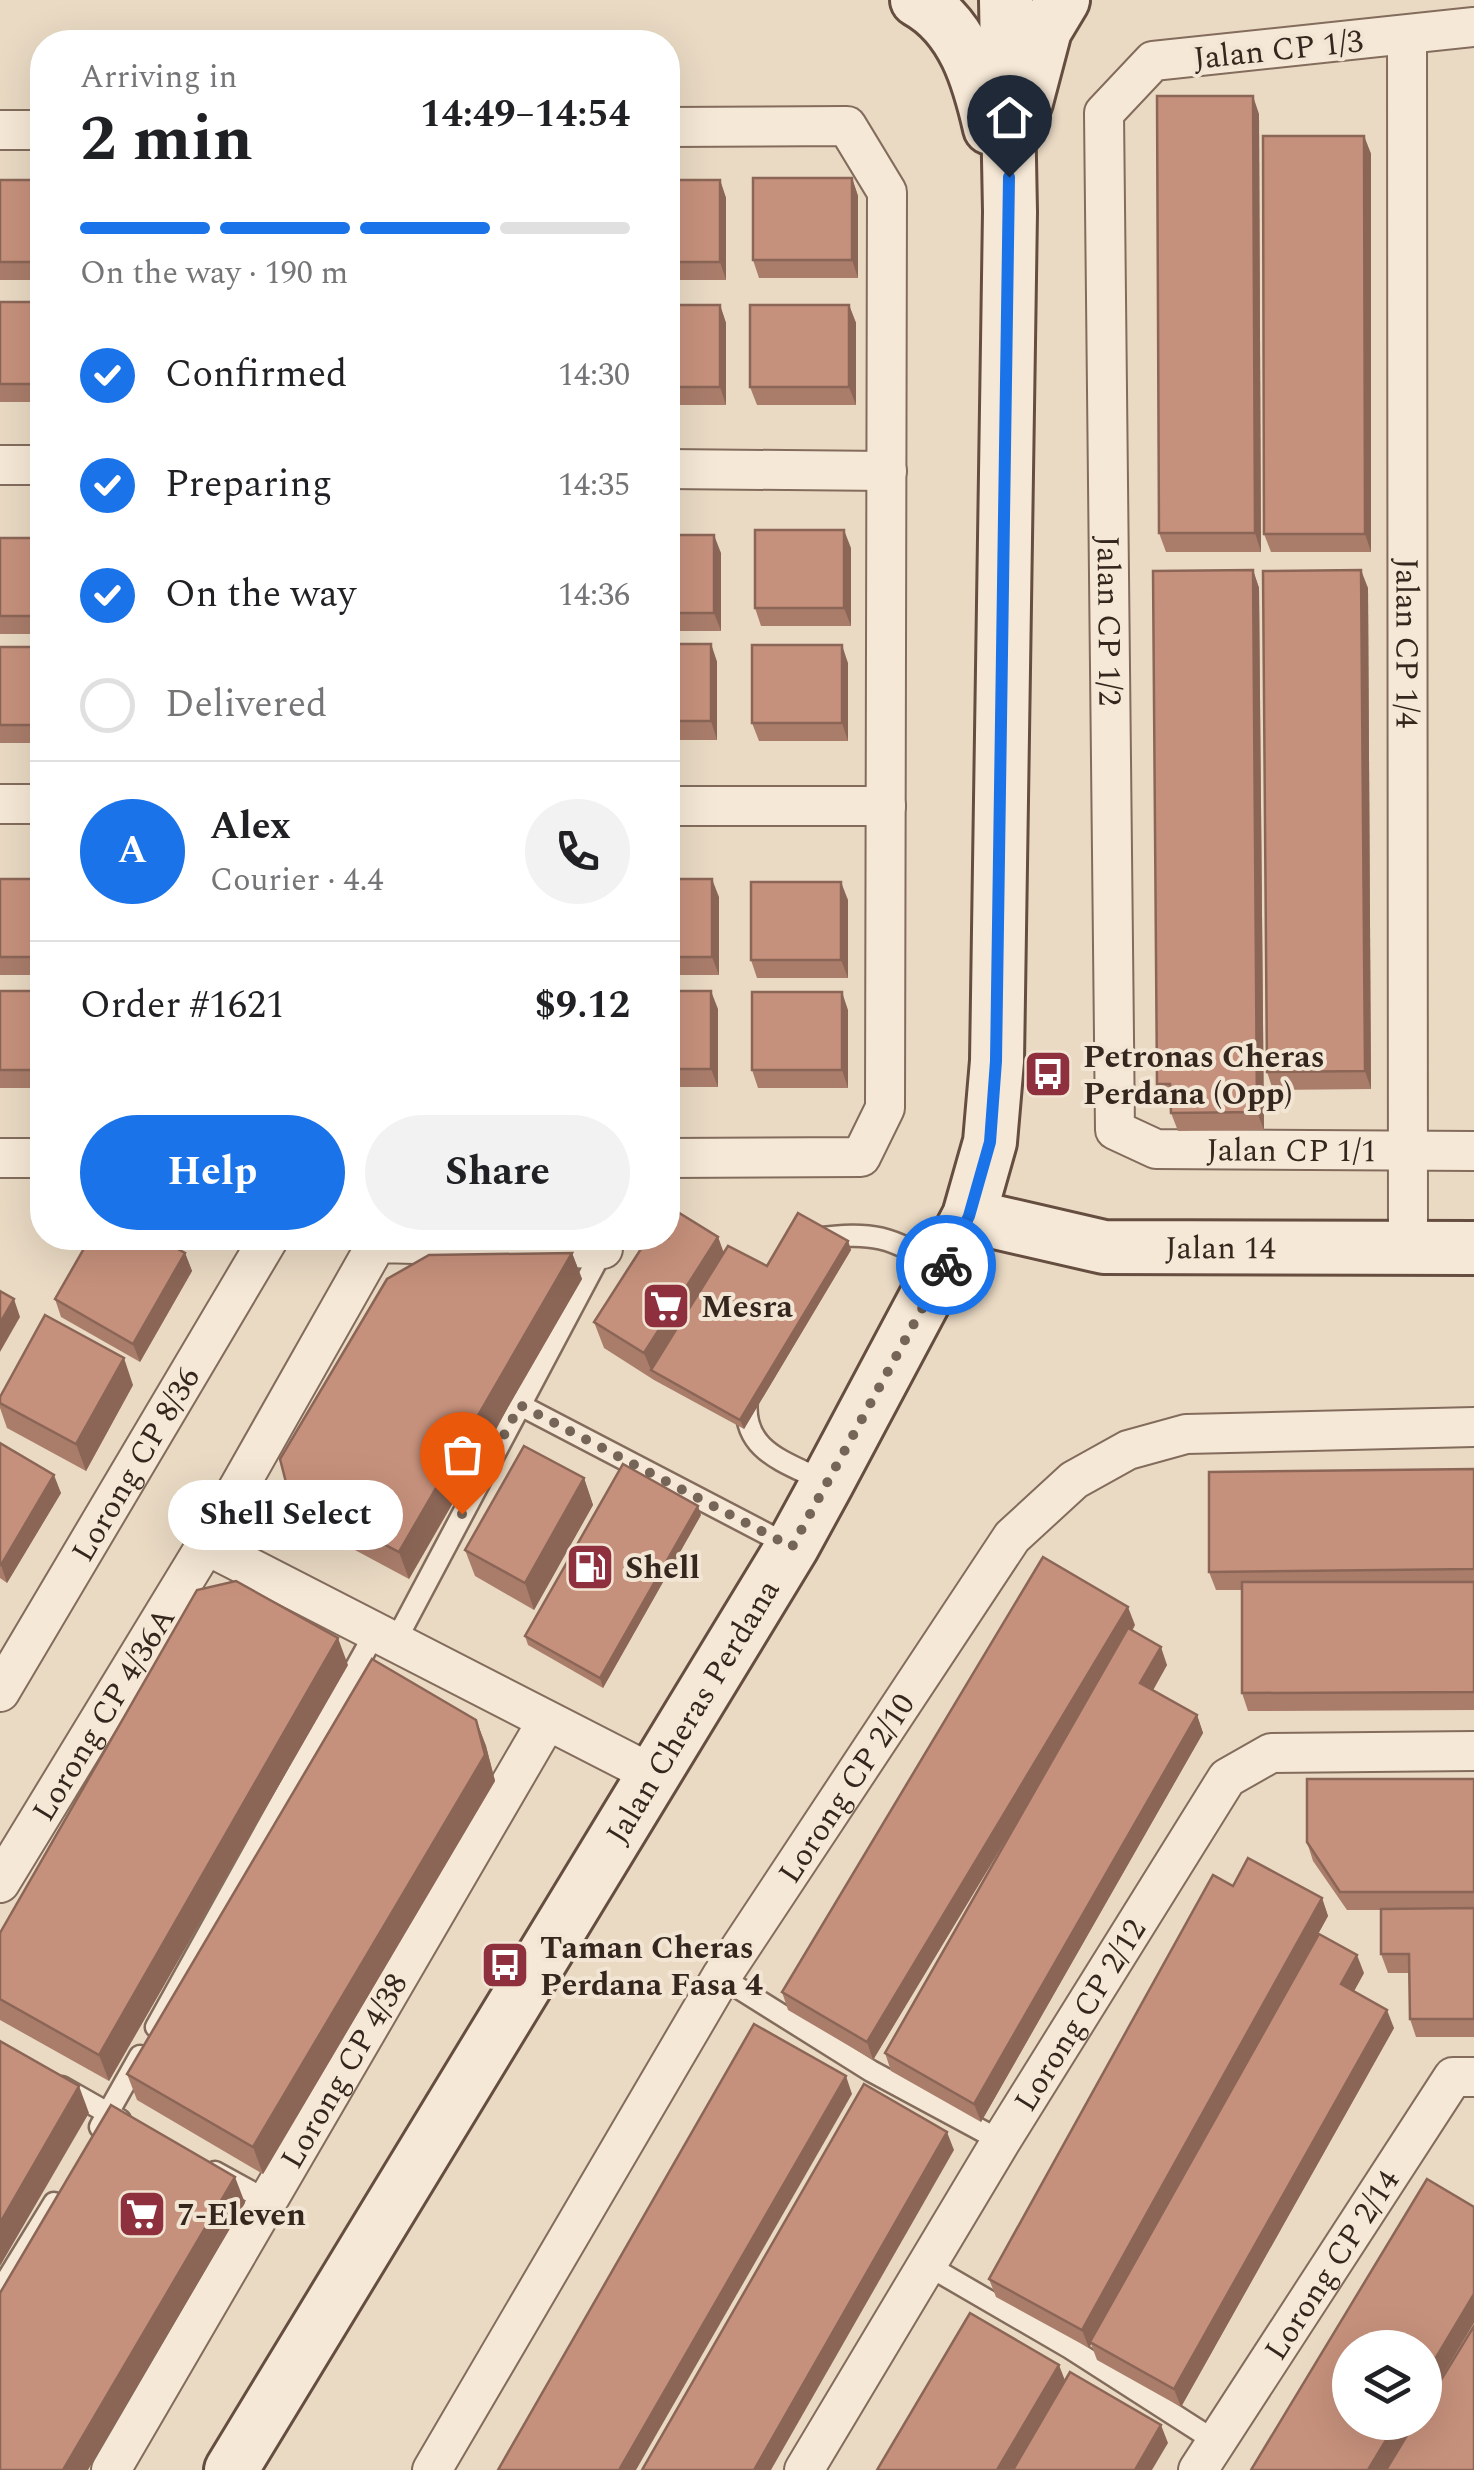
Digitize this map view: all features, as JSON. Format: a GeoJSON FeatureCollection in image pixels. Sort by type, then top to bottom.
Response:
{"type":"FeatureCollection","features":[{"type":"Feature","properties":{"kind":"street"},"geometry":{"type":"LineString","coordinates":[[917,0],[928,6],[956,36],[978,76],[1010,212]]}},
{"type":"Feature","properties":{"kind":"street","name":"Jalan Cheras Perdana"},"geometry":{"type":"LineString","coordinates":[[232,2470],[792,1547],[969,1216],[990,1142],[996,1061],[1010,212],[1006,0]]}},
{"type":"Feature","properties":{"kind":"street"},"geometry":{"type":"LineString","coordinates":[[1010,212],[1030,82],[1044,30],[1064,0]]}},
{"type":"Feature","properties":{"kind":"street","name":"Jalan CP 1/3"},"geometry":{"type":"LineString","coordinates":[[1104,113],[1153,62],[1474,27]]}},
{"type":"Feature","properties":{"kind":"street","name":"Jalan CP 1/4"},"geometry":{"type":"LineString","coordinates":[[1407,35],[1408,1248]]}},
{"type":"Feature","properties":{"kind":"street","name":"Jalan CP 1/2"},"geometry":{"type":"LineString","coordinates":[[1104,113],[1115,1130]]}},
{"type":"Feature","properties":{"kind":"street"},"geometry":{"type":"LineString","coordinates":[[680,126],[847,126],[887,192],[885,1108],[861,1157],[680,1158]]}},
{"type":"Feature","properties":{"kind":"street"},"geometry":{"type":"LineString","coordinates":[[0,130],[30,130]]}},
{"type":"Feature","properties":{"kind":"street"},"geometry":{"type":"LineString","coordinates":[[0,465],[30,466]]}},
{"type":"Feature","properties":{"kind":"street"},"geometry":{"type":"LineString","coordinates":[[680,470],[886,471]]}},
{"type":"Feature","properties":{"kind":"street"},"geometry":{"type":"LineString","coordinates":[[0,804],[30,804]]}},
{"type":"Feature","properties":{"kind":"street"},"geometry":{"type":"LineString","coordinates":[[680,806],[886,806]]}},
{"type":"Feature","properties":{"kind":"street","name":"Jalan CP 1/1"},"geometry":{"type":"LineString","coordinates":[[1115,1130],[1156,1149],[1474,1151]]}},
{"type":"Feature","properties":{"kind":"street"},"geometry":{"type":"LineString","coordinates":[[0,1158],[30,1158]]}},
{"type":"Feature","properties":{"kind":"street","name":"Jalan 14"},"geometry":{"type":"LineString","coordinates":[[969,1216],[1104,1247],[1474,1248]]}},
{"type":"Feature","properties":{"kind":"street","name":"Lorong CP 8/36"},"geometry":{"type":"LineString","coordinates":[[0,1692],[262,1250]]}},
{"type":"Feature","properties":{"kind":"street","name":"Lorong CP 4/36A"},"geometry":{"type":"LineString","coordinates":[[0,1883],[206,1545],[374,1250]]}},
{"type":"Feature","properties":{"kind":"street","name":"Lorong CP 2/10"},"geometry":{"type":"LineString","coordinates":[[432,2470],[720,1977],[1012,1537],[1074,1480],[1128,1450],[1186,1434],[1474,1428]]}},
{"type":"Feature","properties":{"kind":"street"},"geometry":{"type":"LineString","coordinates":[[206,1545],[654,1775]]}},
{"type":"Feature","properties":{"kind":"street","name":"Lorong CP 4/38"},"geometry":{"type":"LineString","coordinates":[[111,2470],[547,1721]]}},
{"type":"Feature","properties":{"kind":"street","name":"Lorong CP 2/12"},"geometry":{"type":"LineString","coordinates":[[804,2470],[1001,2141],[1227,1778],[1270,1753],[1474,1752]]}},
{"type":"Feature","properties":{"kind":"street","name":"Lorong CP 2/14"},"geometry":{"type":"LineString","coordinates":[[1206,2456],[1453,2077],[1474,2077]]}},
{"type":"Feature","properties":{"kind":"lane"},"geometry":{"type":"LineString","coordinates":[[799,1250],[808,1240],[882,1236],[907,1246],[943,1270]]}},
{"type":"Feature","properties":{"kind":"lane"},"geometry":{"type":"LineString","coordinates":[[88,2146],[520,1405],[602,1250]]}},
{"type":"Feature","properties":{"kind":"lane"},"geometry":{"type":"LineString","coordinates":[[749,1383],[746,1412],[754,1440],[769,1453],[827,1483]]}},
{"type":"Feature","properties":{"kind":"lane"},"geometry":{"type":"LineString","coordinates":[[520,1405],[792,1547]]}},
{"type":"Feature","properties":{"kind":"lane"},"geometry":{"type":"LineString","coordinates":[[720,1977],[872,2071],[1001,2141]]}},
{"type":"Feature","properties":{"kind":"lane"},"geometry":{"type":"LineString","coordinates":[[46,2078],[140,2131]]}},
{"type":"Feature","properties":{"kind":"lane"},"geometry":{"type":"LineString","coordinates":[[203,2165],[266,2200]]}},
{"type":"Feature","properties":{"kind":"lane"},"geometry":{"type":"LineString","coordinates":[[0,2291],[69,2178]]}},
{"type":"Feature","properties":{"kind":"lane"},"geometry":{"type":"LineString","coordinates":[[927,2266],[1070,2348],[1206,2456]]}},
{"type":"Feature","properties":{"kind":"building"},"geometry":{"type":"Polygon","coordinates":[[[1157,96],[1253,96],[1255,533],[1159,533],[1157,96]]]}},
{"type":"Feature","properties":{"kind":"building"},"geometry":{"type":"Polygon","coordinates":[[[1263,136],[1364,136],[1365,534],[1264,534],[1263,136]]]}},
{"type":"Feature","properties":{"kind":"building"},"geometry":{"type":"Polygon","coordinates":[[[753,178],[852,178],[852,260],[753,260],[753,178]]]}},
{"type":"Feature","properties":{"kind":"building"},"geometry":{"type":"Polygon","coordinates":[[[0,180],[30,180],[30,262],[0,262],[0,180]]]}},
{"type":"Feature","properties":{"kind":"building"},"geometry":{"type":"Polygon","coordinates":[[[680,180],[720,180],[720,262],[680,262],[680,180]]]}},
{"type":"Feature","properties":{"kind":"building"},"geometry":{"type":"Polygon","coordinates":[[[0,302],[30,302],[30,384],[0,384],[0,302]]]}},
{"type":"Feature","properties":{"kind":"building"},"geometry":{"type":"Polygon","coordinates":[[[680,305],[720,305],[720,387],[680,387],[680,305]]]}},
{"type":"Feature","properties":{"kind":"building"},"geometry":{"type":"Polygon","coordinates":[[[750,305],[849,305],[849,387],[750,387],[750,305]]]}},
{"type":"Feature","properties":{"kind":"building"},"geometry":{"type":"Polygon","coordinates":[[[755,530],[844,530],[844,608],[755,608],[755,530]]]}},
{"type":"Feature","properties":{"kind":"building"},"geometry":{"type":"Polygon","coordinates":[[[680,535],[714,535],[714,613],[680,613],[680,535]]]}},
{"type":"Feature","properties":{"kind":"building"},"geometry":{"type":"Polygon","coordinates":[[[0,538],[30,538],[30,616],[0,616],[0,538]]]}},
{"type":"Feature","properties":{"kind":"building"},"geometry":{"type":"Polygon","coordinates":[[[1253,570],[1257,1112],[1171,1113],[1170,1084],[1157,1084],[1153,571],[1253,570]]]}},
{"type":"Feature","properties":{"kind":"building"},"geometry":{"type":"Polygon","coordinates":[[[1361,570],[1365,1071],[1267,1072],[1263,571],[1361,570]]]}},
{"type":"Feature","properties":{"kind":"building"},"geometry":{"type":"Polygon","coordinates":[[[680,644],[711,644],[711,721],[680,721],[680,644]]]}},
{"type":"Feature","properties":{"kind":"building"},"geometry":{"type":"Polygon","coordinates":[[[752,645],[842,645],[842,723],[752,723],[752,645]]]}},
{"type":"Feature","properties":{"kind":"building"},"geometry":{"type":"Polygon","coordinates":[[[0,647],[30,647],[30,725],[0,725],[0,647]]]}},
{"type":"Feature","properties":{"kind":"building"},"geometry":{"type":"Polygon","coordinates":[[[0,879],[30,879],[30,957],[0,957],[0,879]]]}},
{"type":"Feature","properties":{"kind":"building"},"geometry":{"type":"Polygon","coordinates":[[[680,879],[712,879],[712,957],[680,957],[680,879]]]}},
{"type":"Feature","properties":{"kind":"building"},"geometry":{"type":"Polygon","coordinates":[[[751,882],[841,882],[841,960],[751,960],[751,882]]]}},
{"type":"Feature","properties":{"kind":"building"},"geometry":{"type":"Polygon","coordinates":[[[0,991],[30,991],[30,1070],[0,1070],[0,991]]]}},
{"type":"Feature","properties":{"kind":"building"},"geometry":{"type":"Polygon","coordinates":[[[680,991],[711,991],[711,1069],[680,1069],[680,991]]]}},
{"type":"Feature","properties":{"kind":"building"},"geometry":{"type":"Polygon","coordinates":[[[752,992],[842,992],[842,1070],[752,1070],[752,992]]]}},
{"type":"Feature","properties":{"kind":"building"},"geometry":{"type":"Polygon","coordinates":[[[680,1213],[718,1237],[644,1353],[594,1322],[640,1250],[680,1250],[680,1213]]]}},
{"type":"Feature","properties":{"kind":"building"},"geometry":{"type":"Polygon","coordinates":[[[798,1213],[848,1241],[740,1420],[651,1370],[728,1246],[767,1266],[798,1213]]]}},
{"type":"Feature","properties":{"kind":"building"},"geometry":{"type":"Polygon","coordinates":[[[83,1250],[185,1253],[133,1344],[55,1299],[83,1250]]]}},
{"type":"Feature","properties":{"kind":"building"},"geometry":{"type":"Polygon","coordinates":[[[572,1253],[399,1552],[289,1494],[280,1459],[387,1279],[429,1255],[572,1253]]]}},
{"type":"Feature","properties":{"kind":"building"},"geometry":{"type":"Polygon","coordinates":[[[0,1291],[14,1299],[0,1323],[0,1291]]]}},
{"type":"Feature","properties":{"kind":"building"},"geometry":{"type":"Polygon","coordinates":[[[45,1315],[124,1358],[76,1444],[0,1403],[45,1315]]]}},
{"type":"Feature","properties":{"kind":"building"},"geometry":{"type":"Polygon","coordinates":[[[0,1443],[54,1475],[1,1565],[0,1564],[0,1443]]]}},
{"type":"Feature","properties":{"kind":"building"},"geometry":{"type":"Polygon","coordinates":[[[524,1446],[584,1478],[525,1583],[465,1550],[524,1446]]]}},
{"type":"Feature","properties":{"kind":"building"},"geometry":{"type":"Polygon","coordinates":[[[623,1464],[698,1506],[600,1678],[525,1636],[623,1464]]]}},
{"type":"Feature","properties":{"kind":"building"},"geometry":{"type":"Polygon","coordinates":[[[1474,1469],[1474,1569],[1209,1572],[1209,1472],[1474,1469]]]}},
{"type":"Feature","properties":{"kind":"building"},"geometry":{"type":"Polygon","coordinates":[[[1043,1557],[1128,1607],[867,2042],[782,1992],[1043,1557]]]}},
{"type":"Feature","properties":{"kind":"building"},"geometry":{"type":"Polygon","coordinates":[[[236,1581],[338,1638],[99,2055],[0,1999],[0,1933],[197,1590],[236,1581]]]}},
{"type":"Feature","properties":{"kind":"building"},"geometry":{"type":"Polygon","coordinates":[[[1242,1582],[1474,1582],[1474,1692],[1242,1693],[1242,1582]]]}},
{"type":"Feature","properties":{"kind":"building"},"geometry":{"type":"Polygon","coordinates":[[[1128,1628],[1161,1647],[1140,1683],[1197,1715],[974,2104],[885,2053],[1128,1628]]]}},
{"type":"Feature","properties":{"kind":"building"},"geometry":{"type":"Polygon","coordinates":[[[372,1659],[476,1720],[485,1755],[253,2147],[127,2074],[372,1659]]]}},
{"type":"Feature","properties":{"kind":"building"},"geometry":{"type":"Polygon","coordinates":[[[1307,1779],[1474,1779],[1474,1892],[1340,1892],[1307,1842],[1307,1779]]]}},
{"type":"Feature","properties":{"kind":"building"},"geometry":{"type":"Polygon","coordinates":[[[1248,1858],[1322,1898],[1082,2330],[989,2279],[1213,1875],[1233,1886],[1248,1858]]]}},
{"type":"Feature","properties":{"kind":"building"},"geometry":{"type":"Polygon","coordinates":[[[1474,1908],[1474,2019],[1410,2019],[1409,1954],[1381,1954],[1381,1909],[1474,1908]]]}},
{"type":"Feature","properties":{"kind":"building"},"geometry":{"type":"Polygon","coordinates":[[[1319,1934],[1357,1955],[1341,1984],[1387,2010],[1174,2389],[1090,2342],[1319,1934]]]}},
{"type":"Feature","properties":{"kind":"building"},"geometry":{"type":"Polygon","coordinates":[[[754,2024],[846,2076],[619,2470],[498,2470],[754,2024]]]}},
{"type":"Feature","properties":{"kind":"building"},"geometry":{"type":"Polygon","coordinates":[[[0,2041],[79,2086],[0,2223],[0,2041]]]}},
{"type":"Feature","properties":{"kind":"building"},"geometry":{"type":"Polygon","coordinates":[[[864,2084],[947,2132],[754,2470],[642,2470],[864,2084]]]}},
{"type":"Feature","properties":{"kind":"building"},"geometry":{"type":"Polygon","coordinates":[[[111,2105],[235,2177],[63,2470],[0,2470],[0,2293],[111,2105]]]}},
{"type":"Feature","properties":{"kind":"building"},"geometry":{"type":"Polygon","coordinates":[[[1427,2179],[1474,2207],[1474,2294],[1442,2348],[1442,2330],[1336,2330],[1427,2179]]]}},
{"type":"Feature","properties":{"kind":"building"},"geometry":{"type":"Polygon","coordinates":[[[970,2313],[1059,2365],[997,2470],[877,2470],[970,2313]]]}},
{"type":"Feature","properties":{"kind":"building"},"geometry":{"type":"Polygon","coordinates":[[[1474,2326],[1474,2470],[1386,2470],[1404,2440],[1442,2440],[1442,2378],[1474,2326]]]}},
{"type":"Feature","properties":{"kind":"building"},"geometry":{"type":"Polygon","coordinates":[[[1332,2336],[1332,2440],[1386,2440],[1368,2470],[1251,2470],[1332,2336]]]}},
{"type":"Feature","properties":{"kind":"building"},"geometry":{"type":"Polygon","coordinates":[[[1070,2372],[1161,2425],[1135,2470],[1013,2470],[1070,2372]]]}},
{"type":"Feature","properties":{"kind":"way so far"},"geometry":{"type":"LineString","coordinates":[[462,1514],[520,1405],[792,1547],[946,1265]]}},
{"type":"Feature","properties":{"kind":"place","name":"Petronas Cheras Perdana (Opp)"},"geometry":{"type":"Point","coordinates":[1048,1074]}},
{"type":"Feature","properties":{"kind":"place","name":"Mesra"},"geometry":{"type":"Point","coordinates":[666,1306]}},
{"type":"Feature","properties":{"kind":"place","name":"Shell Select"},"geometry":{"type":"Point","coordinates":[462,1514]}},
{"type":"Feature","properties":{"kind":"place","name":"Shell"},"geometry":{"type":"Point","coordinates":[590,1567]}},
{"type":"Feature","properties":{"kind":"place","name":"Taman Cheras Perdana Fasa 4"},"geometry":{"type":"Point","coordinates":[505,1965]}},
{"type":"Feature","properties":{"kind":"place","name":"7-Eleven"},"geometry":{"type":"Point","coordinates":[142,2214]}},
{"type":"Feature","properties":{"kind":"route"},"geometry":{"type":"LineString","coordinates":[[946,1265],[969,1216],[990,1142],[996,1061],[1009,177]]}}]}
